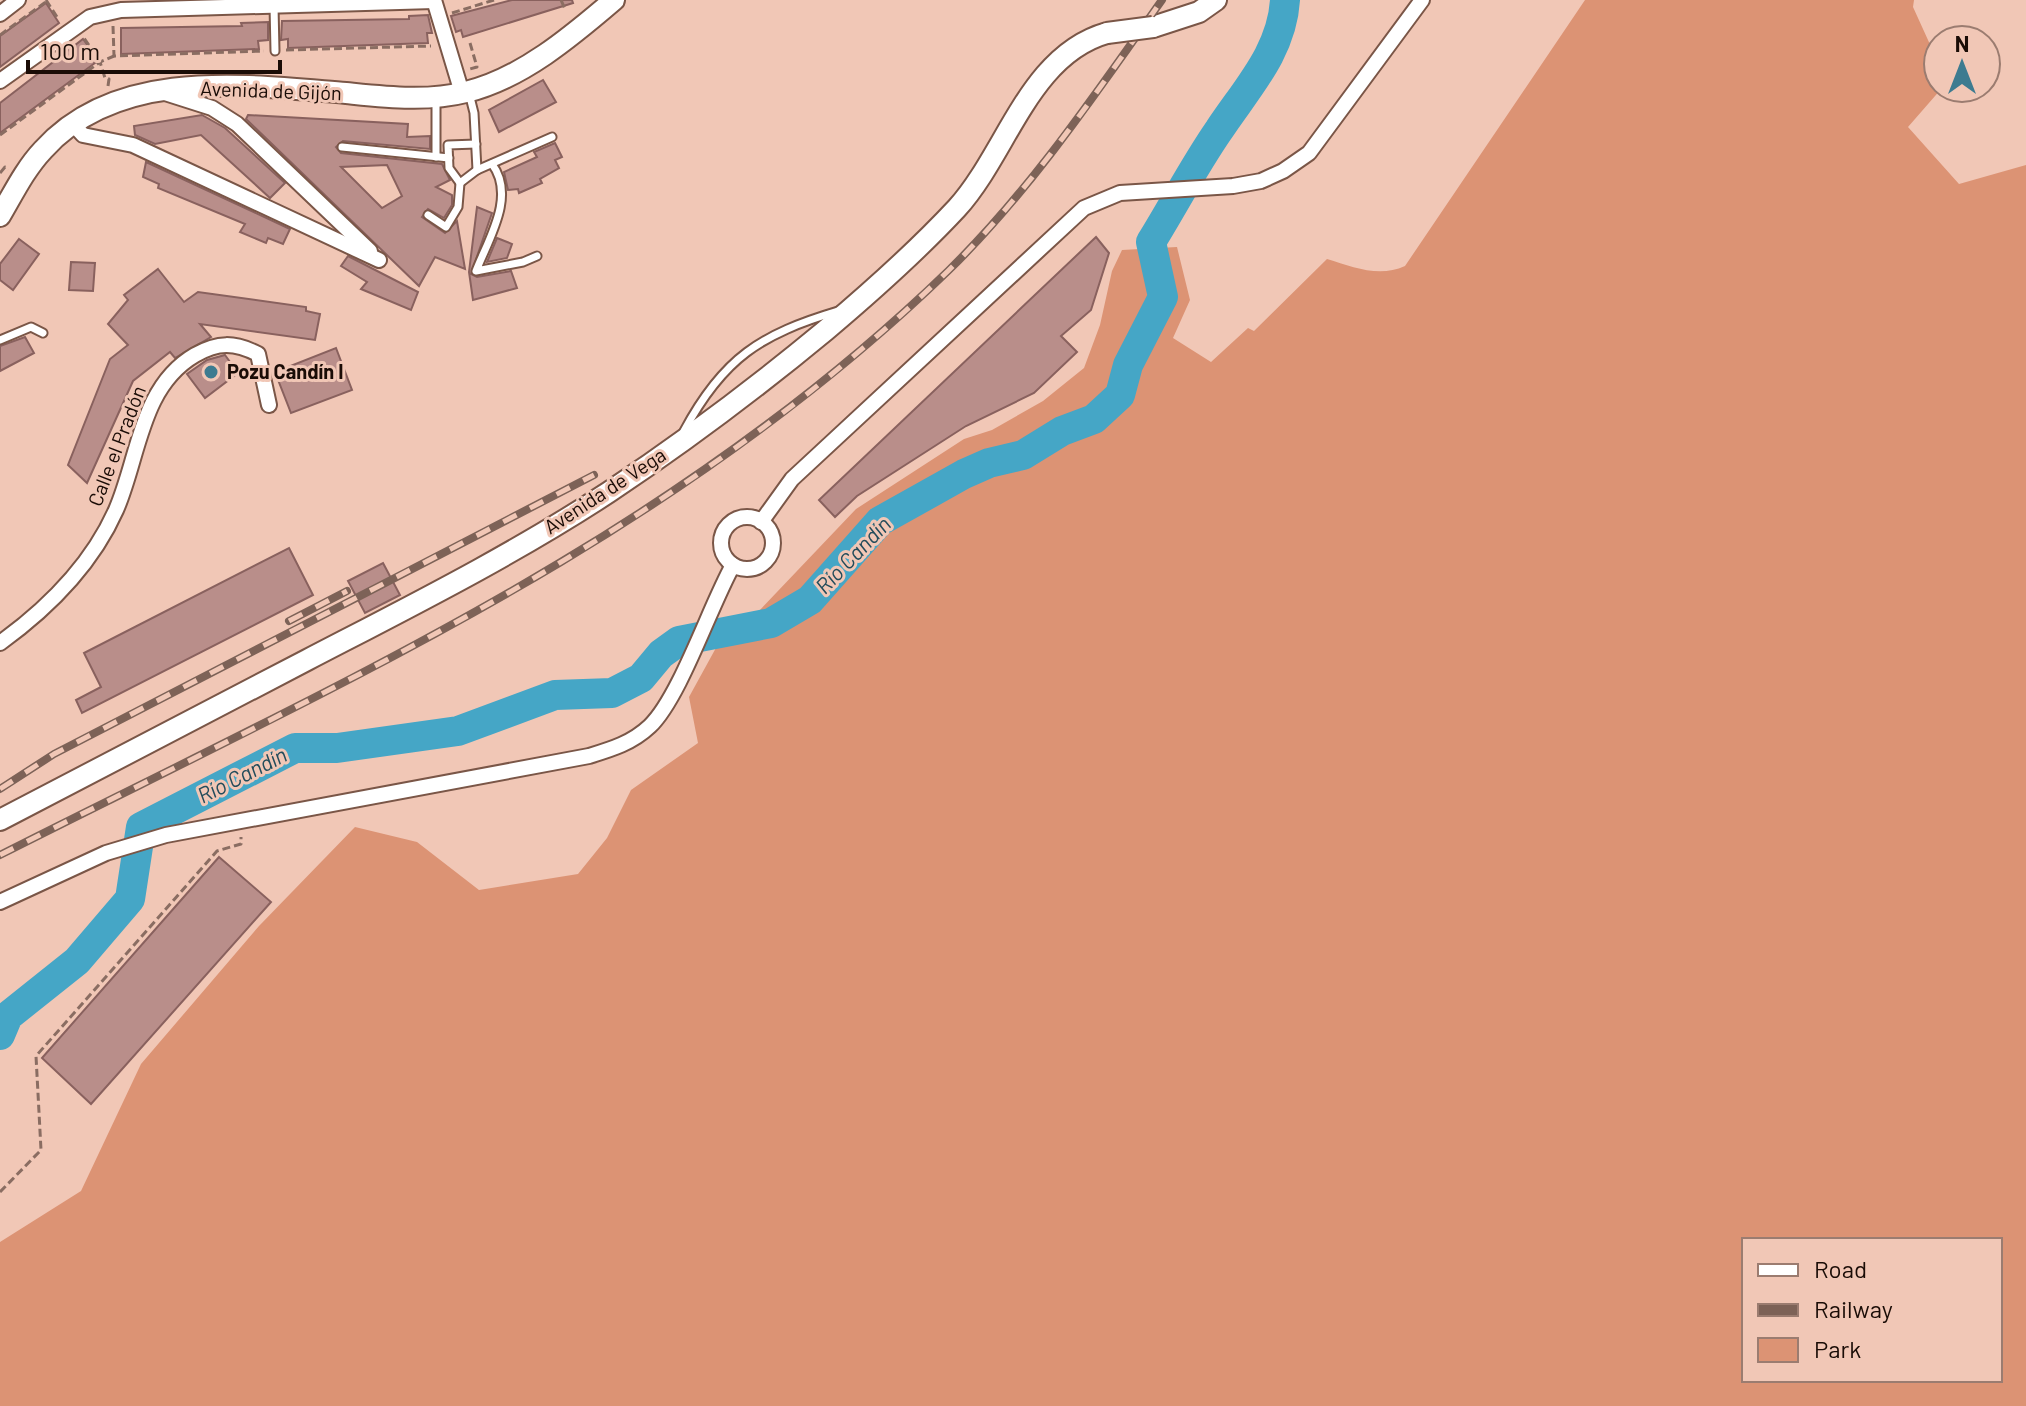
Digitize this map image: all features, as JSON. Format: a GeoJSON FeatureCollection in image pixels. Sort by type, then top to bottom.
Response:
{"type":"FeatureCollection","features":[{"type":"Feature","properties":{"kind":"street"},"geometry":{"type":"LineString","coordinates":[[0,14],[18,0]]}},
{"type":"Feature","properties":{"kind":"street","name":"Avenida de Vega"},"geometry":{"type":"LineString","coordinates":[[0,820],[493,562],[608,493],[762,382],[852,307],[930,235],[983,177],[1036,87],[1074,47],[1107,33],[1153,27],[1199,12],[1216,0]]}},
{"type":"Feature","properties":{"kind":"street"},"geometry":{"type":"LineString","coordinates":[[761,522],[792,479],[1084,208],[1137,191],[1233,186],[1261,181],[1309,153],[1422,0]]}},
{"type":"Feature","properties":{"kind":"street"},"geometry":{"type":"LineString","coordinates":[[0,81],[90,17],[121,10],[273,3],[434,1],[465,93]]}},
{"type":"Feature","properties":{"kind":"street","name":"Avenida de Gijón"},"geometry":{"type":"LineString","coordinates":[[0,216],[41,151],[72,123],[112,101],[161,92],[249,87],[405,98],[465,93],[499,81],[531,63],[607,3]]}},
{"type":"Feature","properties":{"kind":"street"},"geometry":{"type":"LineString","coordinates":[[72,123],[83,135],[133,145],[379,260],[237,124],[212,108],[161,92]]}},
{"type":"Feature","properties":{"kind":"street","name":"Calle el Pradón"},"geometry":{"type":"LineString","coordinates":[[0,643],[56,597],[93,550],[116,510],[141,432],[160,389],[185,361],[213,345],[237,344],[258,354],[269,405]]}},
{"type":"Feature","properties":{"kind":"street"},"geometry":{"type":"LineString","coordinates":[[738,519],[761,522],[768,528],[773,545],[766,561],[750,569],[733,565],[721,545],[725,529],[738,519]]}},
{"type":"Feature","properties":{"kind":"street"},"geometry":{"type":"LineString","coordinates":[[0,902],[106,853],[154,838],[623,746],[651,725],[679,676],[733,565]]}},
{"type":"Feature","properties":{"kind":"lane"},"geometry":{"type":"LineString","coordinates":[[273,3],[279,50]]}},
{"type":"Feature","properties":{"kind":"lane"},"geometry":{"type":"LineString","coordinates":[[465,93],[476,144],[477,170]]}},
{"type":"Feature","properties":{"kind":"lane"},"geometry":{"type":"LineString","coordinates":[[436,97],[436,157]]}},
{"type":"Feature","properties":{"kind":"lane"},"geometry":{"type":"LineString","coordinates":[[460,183],[477,170],[552,137]]}},
{"type":"Feature","properties":{"kind":"lane"},"geometry":{"type":"LineString","coordinates":[[428,215],[446,227],[458,207],[460,183],[449,168],[448,145],[476,144]]}},
{"type":"Feature","properties":{"kind":"lane"},"geometry":{"type":"LineString","coordinates":[[342,147],[449,158]]}},
{"type":"Feature","properties":{"kind":"lane"},"geometry":{"type":"LineString","coordinates":[[492,164],[503,187],[499,213],[476,271],[537,256]]}},
{"type":"Feature","properties":{"kind":"lane"},"geometry":{"type":"LineString","coordinates":[[676,445],[721,375],[752,345],[791,325],[852,307]]}},
{"type":"Feature","properties":{"kind":"lane"},"geometry":{"type":"LineString","coordinates":[[0,340],[31,327],[43,333]]}},
{"type":"Feature","properties":{"kind":"path"},"geometry":{"type":"LineString","coordinates":[[452,25],[449,14],[494,0]]}},
{"type":"Feature","properties":{"kind":"path"},"geometry":{"type":"LineString","coordinates":[[561,0],[565,9]]}},
{"type":"Feature","properties":{"kind":"path"},"geometry":{"type":"LineString","coordinates":[[0,35],[47,1]]}},
{"type":"Feature","properties":{"kind":"path"},"geometry":{"type":"LineString","coordinates":[[113,26],[114,56]]}},
{"type":"Feature","properties":{"kind":"path"},"geometry":{"type":"LineString","coordinates":[[102,27],[123,26]]}},
{"type":"Feature","properties":{"kind":"path"},"geometry":{"type":"LineString","coordinates":[[75,43],[93,30]]}},
{"type":"Feature","properties":{"kind":"path"},"geometry":{"type":"LineString","coordinates":[[83,37],[100,62],[105,78],[109,79],[109,91]]}},
{"type":"Feature","properties":{"kind":"path"},"geometry":{"type":"LineString","coordinates":[[468,70],[477,67],[470,43]]}},
{"type":"Feature","properties":{"kind":"path"},"geometry":{"type":"LineString","coordinates":[[0,135],[100,62],[114,56],[434,46],[435,53]]}},
{"type":"Feature","properties":{"kind":"path"},"geometry":{"type":"LineString","coordinates":[[0,1192],[41,1150],[36,1056],[217,851],[241,844],[240,821]]}},
{"type":"Feature","properties":{"kind":"green space"},"geometry":{"type":"Polygon","coordinates":[[[1585,0],[1914,0],[1913,7],[1922,27],[1922,104],[1928,104],[1908,127],[1959,184],[2026,165],[2026,1406],[0,1406],[0,1242],[81,1191],[141,1064],[259,926],[355,827],[417,842],[479,890],[578,874],[607,838],[631,790],[698,743],[689,697],[717,646],[758,612],[856,509],[964,439],[992,430],[1043,401],[1084,368],[1100,325],[1112,271],[1122,250],[1177,247],[1190,300],[1173,338],[1211,362],[1248,328],[1254,331],[1327,259],[1356,268],[1386,271],[1405,266],[1585,0]]]}},
{"type":"Feature","properties":{"kind":"building"},"geometry":{"type":"Polygon","coordinates":[[[512,0],[572,0],[573,3],[463,37],[461,30],[456,32],[451,16],[512,0]]]}},
{"type":"Feature","properties":{"kind":"building"},"geometry":{"type":"Polygon","coordinates":[[[46,3],[59,23],[0,67],[0,36],[46,3]]]}},
{"type":"Feature","properties":{"kind":"building"},"geometry":{"type":"Polygon","coordinates":[[[428,15],[432,33],[427,33],[428,43],[288,48],[288,39],[281,40],[282,21],[409,19],[409,16],[428,15]]]}},
{"type":"Feature","properties":{"kind":"building"},"geometry":{"type":"Polygon","coordinates":[[[268,22],[268,40],[258,41],[259,49],[121,54],[121,28],[242,26],[241,23],[268,22]]]}},
{"type":"Feature","properties":{"kind":"building"},"geometry":{"type":"Polygon","coordinates":[[[83,39],[94,54],[90,58],[95,63],[0,133],[0,103],[83,39]]]}},
{"type":"Feature","properties":{"kind":"building"},"geometry":{"type":"Polygon","coordinates":[[[543,80],[556,102],[499,132],[489,110],[543,80]]]}},
{"type":"Feature","properties":{"kind":"building"},"geometry":{"type":"Polygon","coordinates":[[[202,115],[225,128],[285,183],[270,198],[201,135],[155,144],[135,135],[134,126],[202,115]]]}},
{"type":"Feature","properties":{"kind":"building"},"geometry":{"type":"Polygon","coordinates":[[[248,115],[408,124],[407,137],[430,136],[430,149],[343,141],[336,147],[341,153],[442,164],[450,180],[436,187],[452,195],[452,205],[444,218],[428,209],[422,217],[445,233],[457,221],[465,269],[435,257],[419,286],[246,119],[248,115]],[[387,165],[341,167],[382,208],[402,196],[387,165]]]}},
{"type":"Feature","properties":{"kind":"building"},"geometry":{"type":"Polygon","coordinates":[[[555,143],[562,157],[555,160],[559,168],[540,179],[542,183],[519,193],[518,189],[508,190],[504,172],[537,157],[534,152],[555,143]]]}},
{"type":"Feature","properties":{"kind":"building"},"geometry":{"type":"Polygon","coordinates":[[[146,162],[290,229],[283,244],[268,238],[266,243],[240,232],[245,224],[158,188],[159,184],[143,177],[146,162]]]}},
{"type":"Feature","properties":{"kind":"building"},"geometry":{"type":"Polygon","coordinates":[[[477,207],[492,213],[471,274],[477,277],[511,271],[517,288],[473,300],[469,272],[477,207]]]}},
{"type":"Feature","properties":{"kind":"building"},"geometry":{"type":"Polygon","coordinates":[[[1096,237],[1109,253],[1091,310],[1061,336],[1077,352],[1034,393],[966,426],[857,496],[835,517],[819,500],[1096,237]]]}},
{"type":"Feature","properties":{"kind":"building"},"geometry":{"type":"Polygon","coordinates":[[[497,238],[512,244],[507,258],[487,262],[497,238]]]}},
{"type":"Feature","properties":{"kind":"building"},"geometry":{"type":"Polygon","coordinates":[[[19,239],[39,254],[13,290],[0,280],[0,264],[19,239]]]}},
{"type":"Feature","properties":{"kind":"building"},"geometry":{"type":"Polygon","coordinates":[[[348,256],[418,292],[411,310],[361,289],[367,282],[341,266],[348,256]]]}},
{"type":"Feature","properties":{"kind":"building"},"geometry":{"type":"Polygon","coordinates":[[[71,262],[95,263],[93,291],[69,290],[71,262]]]}},
{"type":"Feature","properties":{"kind":"building"},"geometry":{"type":"Polygon","coordinates":[[[158,269],[184,302],[198,292],[306,307],[306,311],[320,314],[315,340],[200,324],[211,337],[175,358],[170,352],[133,381],[87,483],[68,465],[110,359],[128,345],[108,324],[128,300],[124,295],[158,269]]]}},
{"type":"Feature","properties":{"kind":"building"},"geometry":{"type":"Polygon","coordinates":[[[25,337],[34,353],[0,371],[0,346],[25,337]]]}},
{"type":"Feature","properties":{"kind":"building"},"geometry":{"type":"Polygon","coordinates":[[[336,348],[352,390],[291,413],[275,372],[336,348]]]}},
{"type":"Feature","properties":{"kind":"building","name":"Pozu Candín I"},"geometry":{"type":"Polygon","coordinates":[[[225,355],[238,373],[205,398],[187,374],[207,360],[225,355]]]}},
{"type":"Feature","properties":{"kind":"building"},"geometry":{"type":"Polygon","coordinates":[[[289,548],[313,595],[82,713],[76,700],[101,687],[84,653],[289,548]]]}},
{"type":"Feature","properties":{"kind":"building"},"geometry":{"type":"Polygon","coordinates":[[[383,563],[400,595],[365,613],[348,581],[383,563]]]}},
{"type":"Feature","properties":{"kind":"building"},"geometry":{"type":"Polygon","coordinates":[[[219,857],[271,902],[91,1104],[42,1058],[219,857]]]}},
{"type":"Feature","properties":{"kind":"waterway","name":"Río Candín"},"geometry":{"type":"LineString","coordinates":[[0,1035],[8,1016],[77,961],[130,899],[141,827],[295,748],[337,748],[458,731],[555,695],[612,693],[641,678],[661,654],[679,641],[771,623],[810,600],[880,521],[964,474],[989,463],[1023,455],[1062,431],[1094,419],[1120,395],[1128,365],[1163,297],[1151,242],[1201,157],[1270,53],[1285,0]]}},
{"type":"Feature","properties":{"kind":"railway"},"geometry":{"type":"LineString","coordinates":[[0,855],[375,666],[497,599],[615,528],[731,451],[842,366],[978,240],[1061,140],[1162,0]]}},
{"type":"Feature","properties":{"kind":"railway"},"geometry":{"type":"LineString","coordinates":[[0,789],[54,754],[594,475]]}},
{"type":"Feature","properties":{"kind":"railway"},"geometry":{"type":"LineString","coordinates":[[289,621],[347,591]]}},
{"type":"Feature","properties":{"kind":"place","name":"Pozu Candín I"},"geometry":{"type":"Point","coordinates":[211,372]}}]}
